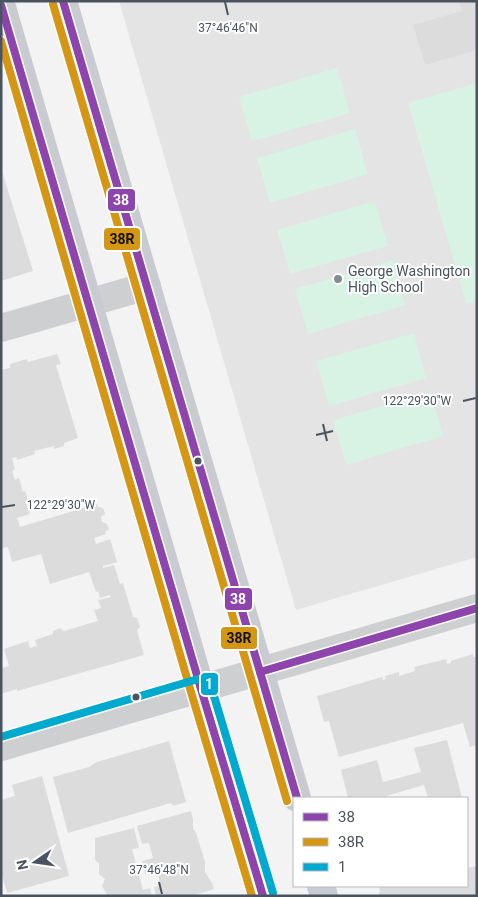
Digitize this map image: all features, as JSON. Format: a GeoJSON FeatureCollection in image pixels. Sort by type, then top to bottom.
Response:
{"type":"FeatureCollection","features":[{"type":"Feature","properties":{"kind":"main road"},"geometry":{"type":"LineString","coordinates":[[63,1],[296,797]]}},
{"type":"Feature","properties":{"kind":"main road"},"geometry":{"type":"LineString","coordinates":[[1,4],[263,896]]}},
{"type":"Feature","properties":{"kind":"street"},"geometry":{"type":"LineString","coordinates":[[1,328],[147,286]]}},
{"type":"Feature","properties":{"kind":"street"},"geometry":{"type":"LineString","coordinates":[[1,747],[477,608]]}},
{"type":"Feature","properties":{"kind":"shaded area","name":"George Washington High School"},"geometry":{"type":"Polygon","coordinates":[[[119,1],[477,1],[477,557],[296,610],[119,1]]]}},
{"type":"Feature","properties":{"kind":"green space"},"geometry":{"type":"Polygon","coordinates":[[[337,68],[350,113],[252,141],[239,97],[337,68]]]}},
{"type":"Feature","properties":{"kind":"green space"},"geometry":{"type":"Polygon","coordinates":[[[477,83],[477,300],[466,303],[408,103],[477,83]]]}},
{"type":"Feature","properties":{"kind":"green space"},"geometry":{"type":"Polygon","coordinates":[[[355,129],[368,174],[270,203],[257,158],[355,129]]]}},
{"type":"Feature","properties":{"kind":"green space"},"geometry":{"type":"Polygon","coordinates":[[[375,201],[388,246],[290,274],[277,230],[375,201]]]}},
{"type":"Feature","properties":{"kind":"green space"},"geometry":{"type":"Polygon","coordinates":[[[393,260],[405,305],[308,334],[295,289],[393,260]]]}},
{"type":"Feature","properties":{"kind":"green space"},"geometry":{"type":"Polygon","coordinates":[[[414,333],[426,378],[329,406],[316,361],[414,333]]]}},
{"type":"Feature","properties":{"kind":"green space"},"geometry":{"type":"Polygon","coordinates":[[[431,392],[443,436],[346,465],[333,420],[431,392]]]}},
{"type":"Feature","properties":{"kind":"building"},"geometry":{"type":"Polygon","coordinates":[[[459,1],[477,1],[477,50],[425,65],[413,25],[462,11],[459,1]]]}},
{"type":"Feature","properties":{"kind":"building"},"geometry":{"type":"Polygon","coordinates":[[[1,168],[33,271],[1,281],[1,168]]]}},
{"type":"Feature","properties":{"kind":"building"},"geometry":{"type":"Polygon","coordinates":[[[57,354],[61,364],[56,365],[78,438],[64,443],[64,446],[54,449],[54,446],[34,451],[35,454],[17,460],[16,457],[12,458],[15,469],[12,471],[15,480],[19,478],[23,492],[25,491],[28,500],[25,501],[30,514],[17,518],[20,527],[97,504],[98,507],[103,508],[105,514],[101,517],[102,522],[107,524],[109,529],[105,532],[106,534],[94,538],[96,544],[110,539],[117,562],[103,566],[103,568],[114,565],[120,584],[123,583],[133,617],[137,618],[140,627],[137,630],[144,655],[1,694],[1,668],[9,666],[4,649],[28,641],[30,648],[37,646],[35,640],[53,634],[53,631],[60,628],[64,631],[98,621],[94,610],[101,608],[98,600],[111,597],[110,595],[100,598],[89,572],[50,584],[41,554],[12,562],[8,547],[3,548],[1,541],[1,370],[10,368],[10,364],[27,359],[28,362],[57,354]]]}},
{"type":"Feature","properties":{"kind":"building"},"geometry":{"type":"Polygon","coordinates":[[[473,654],[473,657],[477,656],[477,745],[470,747],[463,723],[339,757],[329,721],[324,722],[317,696],[382,677],[383,680],[386,679],[385,676],[399,672],[399,676],[415,671],[414,667],[446,659],[447,664],[451,663],[451,661],[473,654]]]}},
{"type":"Feature","properties":{"kind":"building"},"geometry":{"type":"Polygon","coordinates":[[[447,740],[462,797],[428,797],[424,785],[386,797],[348,797],[341,770],[377,760],[383,782],[421,772],[414,748],[447,740]]]}},
{"type":"Feature","properties":{"kind":"building"},"geometry":{"type":"Polygon","coordinates":[[[169,741],[186,802],[173,806],[171,803],[68,833],[53,777],[169,741]]]}},
{"type":"Feature","properties":{"kind":"building"},"geometry":{"type":"Polygon","coordinates":[[[42,776],[69,876],[7,893],[1,872],[1,800],[15,796],[12,785],[42,776]]]}},
{"type":"Feature","properties":{"kind":"building"},"geometry":{"type":"Polygon","coordinates":[[[191,811],[193,829],[205,862],[205,872],[214,889],[192,896],[156,896],[154,887],[161,886],[157,871],[145,874],[142,861],[153,858],[149,843],[142,844],[137,826],[191,811]]]}},
{"type":"Feature","properties":{"kind":"building"},"geometry":{"type":"Polygon","coordinates":[[[134,828],[139,848],[132,849],[143,890],[150,888],[152,896],[108,896],[102,886],[105,879],[99,874],[99,863],[95,860],[95,838],[134,828]]]}},
{"type":"Feature","properties":{"kind":"building"},"geometry":{"type":"Polygon","coordinates":[[[477,866],[477,896],[379,896],[379,887],[468,887],[468,868],[477,866]]]}},
{"type":"Feature","properties":{"kind":"transit line","name":"38"},"geometry":{"type":"LineString","coordinates":[[63,1],[297,797]]}},
{"type":"Feature","properties":{"kind":"transit line","name":"38R"},"geometry":{"type":"LineString","coordinates":[[53,4],[287,801]]}},
{"type":"Feature","properties":{"kind":"transit line","name":"38"},"geometry":{"type":"LineString","coordinates":[[1,5],[263,896]]}},
{"type":"Feature","properties":{"kind":"transit line","name":"38R"},"geometry":{"type":"LineString","coordinates":[[1,41],[252,896]]}},
{"type":"Feature","properties":{"kind":"transit line","name":"38"},"geometry":{"type":"LineString","coordinates":[[260,672],[477,608]]}},
{"type":"Feature","properties":{"kind":"transit line","name":"1"},"geometry":{"type":"LineString","coordinates":[[1,737],[198,679],[206,680],[211,686],[273,893]]}},
{"type":"Feature","properties":{"kind":"place","name":"George Washington High School"},"geometry":{"type":"Point","coordinates":[338,279]}}]}
